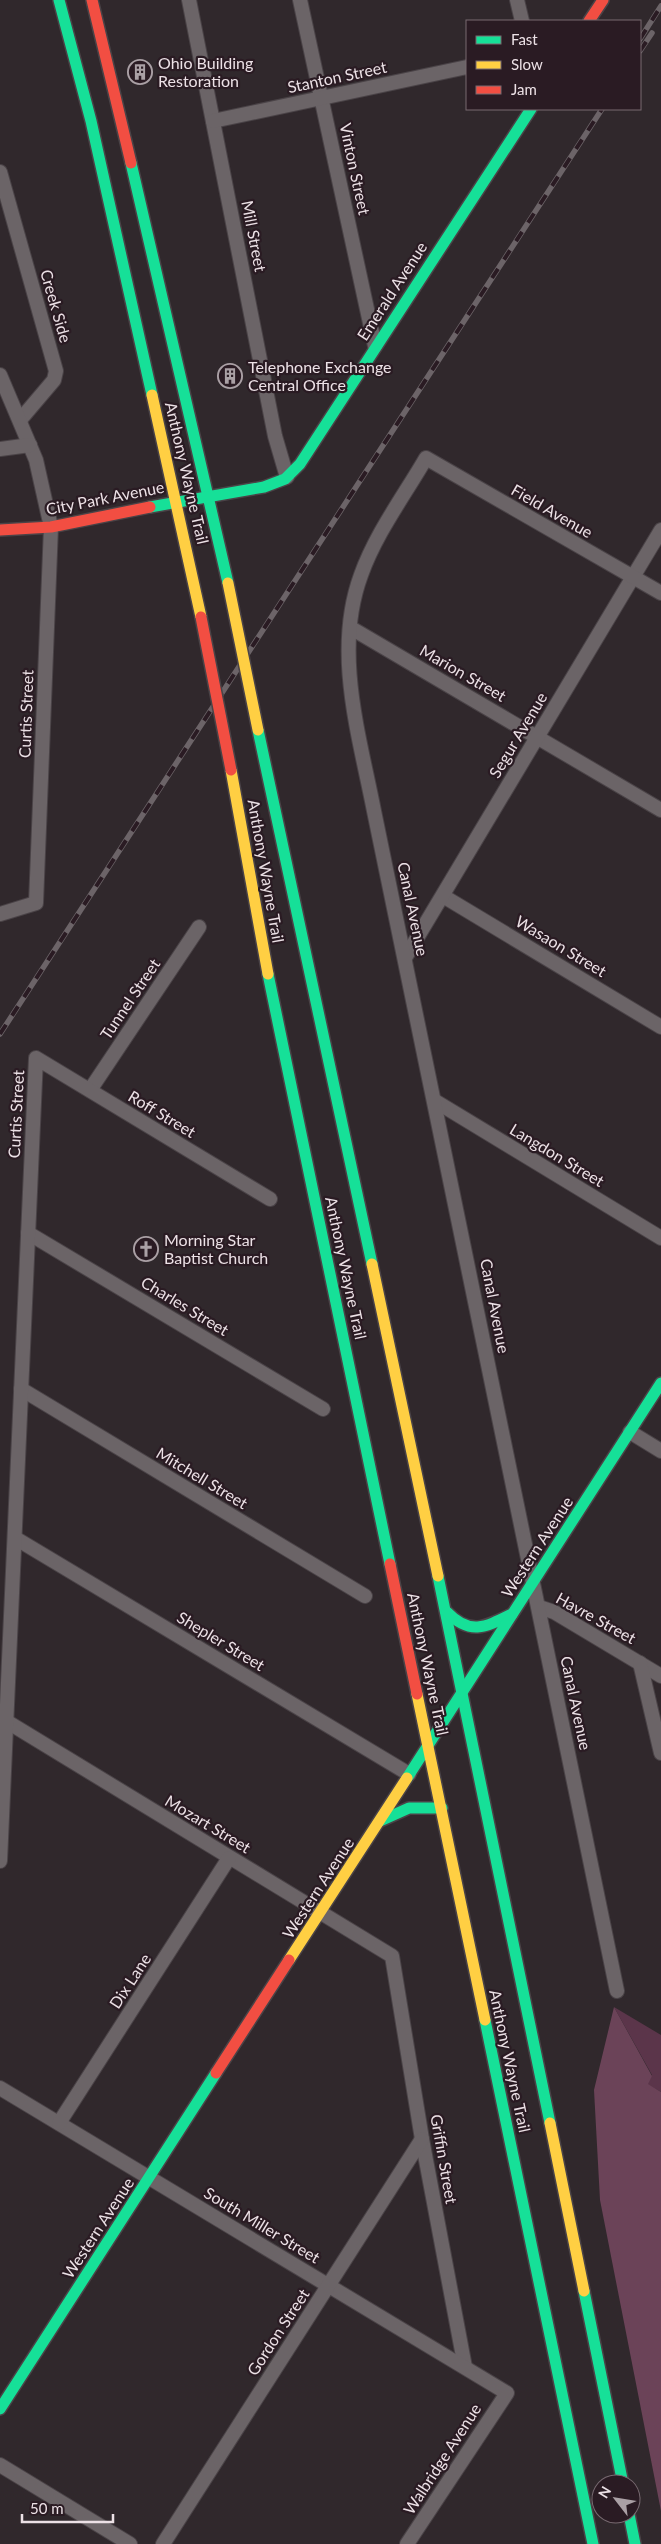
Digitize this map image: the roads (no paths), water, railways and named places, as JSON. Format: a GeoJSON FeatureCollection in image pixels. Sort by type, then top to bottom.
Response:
{"type":"FeatureCollection","features":[{"type":"Feature","properties":{"kind":"main road"},"geometry":{"type":"LineString","coordinates":[[54,0],[65,28]]}},
{"type":"Feature","properties":{"kind":"main road","name":"Anthony Wayne Trail"},"geometry":{"type":"LineString","coordinates":[[59,0],[91,121],[177,501],[231,770],[259,930],[593,2544]]}},
{"type":"Feature","properties":{"kind":"main road"},"geometry":{"type":"LineString","coordinates":[[590,20],[603,0]]}},
{"type":"Feature","properties":{"kind":"main road","name":"Anthony Wayne Trail"},"geometry":{"type":"LineString","coordinates":[[93,2],[160,277],[228,583],[464,1691],[621,2474]]}},
{"type":"Feature","properties":{"kind":"main road","name":"Emerald Avenue"},"geometry":{"type":"LineString","coordinates":[[280,481],[300,464],[530,110]]}},
{"type":"Feature","properties":{"kind":"main road","name":"City Park Avenue"},"geometry":{"type":"LineString","coordinates":[[0,530],[51,527],[280,481]]}},
{"type":"Feature","properties":{"kind":"main road","name":"Western Avenue"},"geometry":{"type":"LineString","coordinates":[[0,2409],[661,1383]]}},
{"type":"Feature","properties":{"kind":"main road"},"geometry":{"type":"LineString","coordinates":[[447,1612],[455,1622],[468,1629],[489,1625],[512,1614]]}},
{"type":"Feature","properties":{"kind":"main road"},"geometry":{"type":"LineString","coordinates":[[380,1821],[400,1809],[425,1806],[442,1808]]}},
{"type":"Feature","properties":{"kind":"main road"},"geometry":{"type":"LineString","coordinates":[[631,2524],[635,2544]]}},
{"type":"Feature","properties":{"kind":"street","name":"Mill Street"},"geometry":{"type":"LineString","coordinates":[[188,0],[275,436],[280,481]]}},
{"type":"Feature","properties":{"kind":"street","name":"Vinton Street"},"geometry":{"type":"LineString","coordinates":[[300,0],[375,346]]}},
{"type":"Feature","properties":{"kind":"street"},"geometry":{"type":"LineString","coordinates":[[517,0],[522,20]]}},
{"type":"Feature","properties":{"kind":"street","name":"Stanton Street"},"geometry":{"type":"LineString","coordinates":[[213,121],[466,67]]}},
{"type":"Feature","properties":{"kind":"street","name":"Creek Side"},"geometry":{"type":"LineString","coordinates":[[0,172],[3,192],[56,371],[54,380],[20,420]]}},
{"type":"Feature","properties":{"kind":"street"},"geometry":{"type":"LineString","coordinates":[[0,375],[6,405],[20,420],[36,460],[51,527]]}},
{"type":"Feature","properties":{"kind":"street"},"geometry":{"type":"LineString","coordinates":[[0,449],[30,445]]}},
{"type":"Feature","properties":{"kind":"street","name":"Field Avenue"},"geometry":{"type":"LineString","coordinates":[[426,458],[661,593]]}},
{"type":"Feature","properties":{"kind":"street","name":"Canal Avenue"},"geometry":{"type":"LineString","coordinates":[[426,458],[380,537],[361,574],[354,601],[351,628],[348,667],[350,684],[617,1991]]}},
{"type":"Feature","properties":{"kind":"street","name":"Curtis Street"},"geometry":{"type":"LineString","coordinates":[[0,914],[36,902],[51,527]]}},
{"type":"Feature","properties":{"kind":"street","name":"Segur Avenue"},"geometry":{"type":"LineString","coordinates":[[405,958],[661,530]]}},
{"type":"Feature","properties":{"kind":"street","name":"Marion Street"},"geometry":{"type":"LineString","coordinates":[[351,628],[661,810]]}},
{"type":"Feature","properties":{"kind":"street","name":"Wasaon Street"},"geometry":{"type":"LineString","coordinates":[[443,896],[661,1027]]}},
{"type":"Feature","properties":{"kind":"street","name":"Tunnel Street"},"geometry":{"type":"LineString","coordinates":[[90,1090],[199,927]]}},
{"type":"Feature","properties":{"kind":"street","name":"Curtis Street"},"geometry":{"type":"LineString","coordinates":[[0,1861],[36,1058]]}},
{"type":"Feature","properties":{"kind":"street","name":"Roff Street"},"geometry":{"type":"LineString","coordinates":[[36,1058],[270,1199]]}},
{"type":"Feature","properties":{"kind":"street","name":"Langdon Street"},"geometry":{"type":"LineString","coordinates":[[436,1101],[661,1238]]}},
{"type":"Feature","properties":{"kind":"street","name":"Charles Street"},"geometry":{"type":"LineString","coordinates":[[28,1233],[323,1410]]}},
{"type":"Feature","properties":{"kind":"street","name":"Mitchell Street"},"geometry":{"type":"LineString","coordinates":[[21,1389],[365,1596]]}},
{"type":"Feature","properties":{"kind":"street"},"geometry":{"type":"LineString","coordinates":[[630,1432],[661,1451]]}},
{"type":"Feature","properties":{"kind":"street","name":"Shepler Street"},"geometry":{"type":"LineString","coordinates":[[15,1538],[409,1774]]}},
{"type":"Feature","properties":{"kind":"street","name":"Havre Street"},"geometry":{"type":"LineString","coordinates":[[538,1607],[554,1612],[661,1676]]}},
{"type":"Feature","properties":{"kind":"street"},"geometry":{"type":"LineString","coordinates":[[640,1663],[661,1753]]}},
{"type":"Feature","properties":{"kind":"street","name":"Mozart Street"},"geometry":{"type":"LineString","coordinates":[[6,1722],[392,1956]]}},
{"type":"Feature","properties":{"kind":"street","name":"Dix Lane"},"geometry":{"type":"LineString","coordinates":[[59,2123],[229,1858]]}},
{"type":"Feature","properties":{"kind":"street","name":"Griffin Street"},"geometry":{"type":"LineString","coordinates":[[392,1956],[422,2139],[465,2368]]}},
{"type":"Feature","properties":{"kind":"street","name":"South Miller Street"},"geometry":{"type":"LineString","coordinates":[[0,2088],[507,2393]]}},
{"type":"Feature","properties":{"kind":"street","name":"Gordon Street"},"geometry":{"type":"LineString","coordinates":[[163,2544],[422,2139]]}},
{"type":"Feature","properties":{"kind":"street","name":"Walbridge Avenue"},"geometry":{"type":"LineString","coordinates":[[408,2544],[507,2393]]}},
{"type":"Feature","properties":{"kind":"street"},"geometry":{"type":"LineString","coordinates":[[0,2465],[130,2544]]}},
{"type":"Feature","properties":{"kind":"railway"},"geometry":{"type":"LineString","coordinates":[[641,37],[661,6]]}},
{"type":"Feature","properties":{"kind":"railway"},"geometry":{"type":"LineString","coordinates":[[641,50],[652,33]]}},
{"type":"Feature","properties":{"kind":"railway"},"geometry":{"type":"LineString","coordinates":[[0,1034],[601,110]]}},
{"type":"Feature","properties":{"kind":"place","name":"Ohio Building Restoration"},"geometry":{"type":"Point","coordinates":[140,72]}},
{"type":"Feature","properties":{"kind":"place","name":"Telephone Exchange Central Office"},"geometry":{"type":"Point","coordinates":[230,376]}},
{"type":"Feature","properties":{"kind":"place","name":"Morning Star Baptist Church"},"geometry":{"type":"Point","coordinates":[146,1249]}}]}
